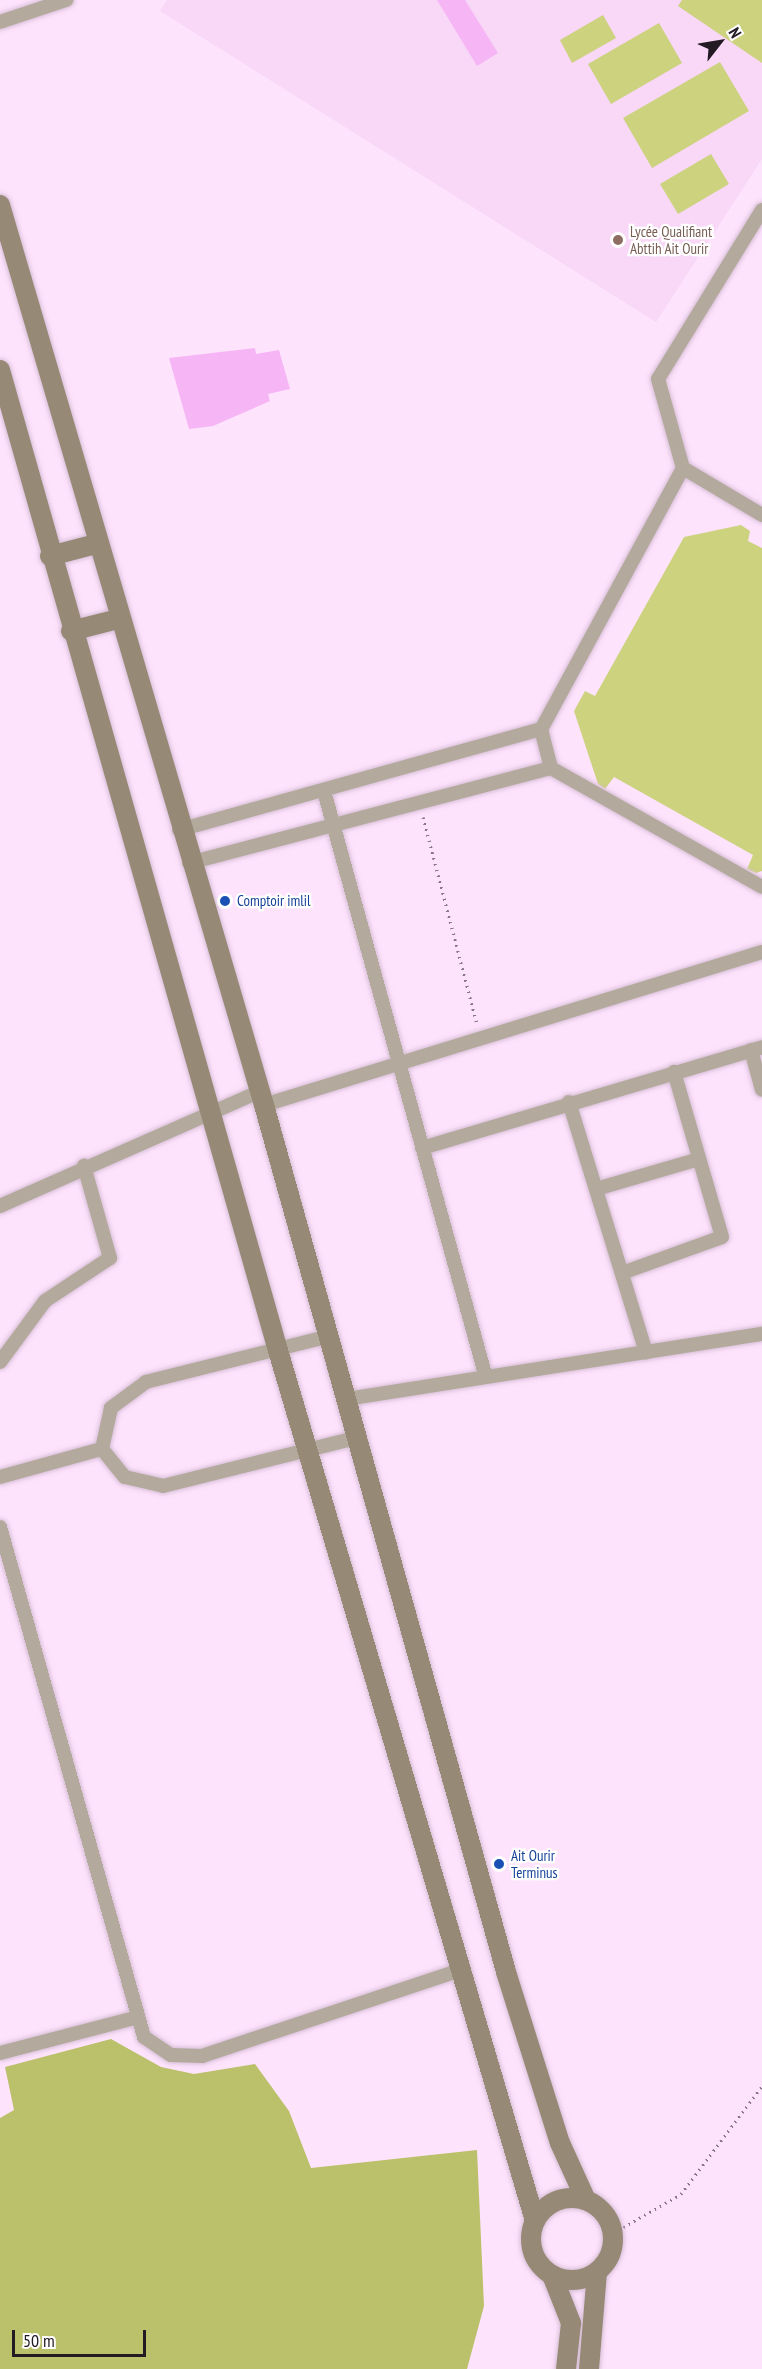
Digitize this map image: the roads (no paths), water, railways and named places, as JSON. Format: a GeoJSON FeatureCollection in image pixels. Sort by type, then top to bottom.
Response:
{"type":"FeatureCollection","features":[{"type":"Feature","properties":{"kind":"main road"},"geometry":{"type":"LineString","coordinates":[[0,205],[179,830],[261,1099],[506,1972],[560,2143],[586,2200],[609,2219],[613,2233],[607,2262],[597,2272],[583,2279],[552,2275]]}},
{"type":"Feature","properties":{"kind":"main road"},"geometry":{"type":"LineString","coordinates":[[0,370],[71,632],[212,1109],[276,1347],[457,1971],[535,2222],[533,2252],[552,2275],[571,2323],[566,2369]]}},
{"type":"Feature","properties":{"kind":"main road"},"geometry":{"type":"LineString","coordinates":[[50,556],[96,544]]}},
{"type":"Feature","properties":{"kind":"main road"},"geometry":{"type":"LineString","coordinates":[[71,632],[118,620]]}},
{"type":"Feature","properties":{"kind":"main road"},"geometry":{"type":"LineString","coordinates":[[535,2222],[556,2200],[586,2200]]}},
{"type":"Feature","properties":{"kind":"main road"},"geometry":{"type":"LineString","coordinates":[[589,2369],[597,2272]]}},
{"type":"Feature","properties":{"kind":"street"},"geometry":{"type":"LineString","coordinates":[[0,22],[66,0]]}},
{"type":"Feature","properties":{"kind":"street"},"geometry":{"type":"LineString","coordinates":[[762,210],[658,379],[683,468],[762,515]]}},
{"type":"Feature","properties":{"kind":"street"},"geometry":{"type":"LineString","coordinates":[[551,768],[541,729],[683,468]]}},
{"type":"Feature","properties":{"kind":"street"},"geometry":{"type":"LineString","coordinates":[[179,830],[541,729]]}},
{"type":"Feature","properties":{"kind":"street"},"geometry":{"type":"LineString","coordinates":[[189,863],[551,768],[762,887]]}},
{"type":"Feature","properties":{"kind":"street"},"geometry":{"type":"LineString","coordinates":[[324,791],[331,826],[399,1060],[485,1374]]}},
{"type":"Feature","properties":{"kind":"street"},"geometry":{"type":"LineString","coordinates":[[0,1206],[212,1109],[261,1099],[399,1060],[762,952]]}},
{"type":"Feature","properties":{"kind":"street"},"geometry":{"type":"LineString","coordinates":[[422,1148],[569,1102],[756,1049],[762,1090]]}},
{"type":"Feature","properties":{"kind":"street"},"geometry":{"type":"LineString","coordinates":[[622,1273],[722,1237],[674,1072]]}},
{"type":"Feature","properties":{"kind":"street"},"geometry":{"type":"LineString","coordinates":[[569,1102],[646,1352]]}},
{"type":"Feature","properties":{"kind":"street"},"geometry":{"type":"LineString","coordinates":[[596,1189],[699,1159]]}},
{"type":"Feature","properties":{"kind":"street"},"geometry":{"type":"LineString","coordinates":[[0,1362],[45,1301],[111,1258],[84,1166]]}},
{"type":"Feature","properties":{"kind":"street"},"geometry":{"type":"LineString","coordinates":[[346,1399],[485,1374],[762,1334]]}},
{"type":"Feature","properties":{"kind":"street"},"geometry":{"type":"LineString","coordinates":[[102,1449],[111,1408],[146,1382],[276,1347],[326,1337]]}},
{"type":"Feature","properties":{"kind":"street"},"geometry":{"type":"LineString","coordinates":[[102,1449],[125,1477],[164,1485],[307,1448],[356,1438]]}},
{"type":"Feature","properties":{"kind":"street"},"geometry":{"type":"LineString","coordinates":[[0,1477],[102,1449]]}},
{"type":"Feature","properties":{"kind":"street"},"geometry":{"type":"LineString","coordinates":[[0,1527],[134,2018],[157,2049],[185,2058],[202,2056],[457,1971]]}},
{"type":"Feature","properties":{"kind":"street"},"geometry":{"type":"LineString","coordinates":[[0,2053],[134,2018]]}},
{"type":"Feature","properties":{"kind":"place","name":"Lycée Qualifiant Abttih Ait Ourir"},"geometry":{"type":"Point","coordinates":[618,240]}},
{"type":"Feature","properties":{"kind":"place","name":"Comptoir imlil"},"geometry":{"type":"Point","coordinates":[225,901]}},
{"type":"Feature","properties":{"kind":"place","name":"Ait Ourir Terminus"},"geometry":{"type":"Point","coordinates":[499,1864]}}]}
